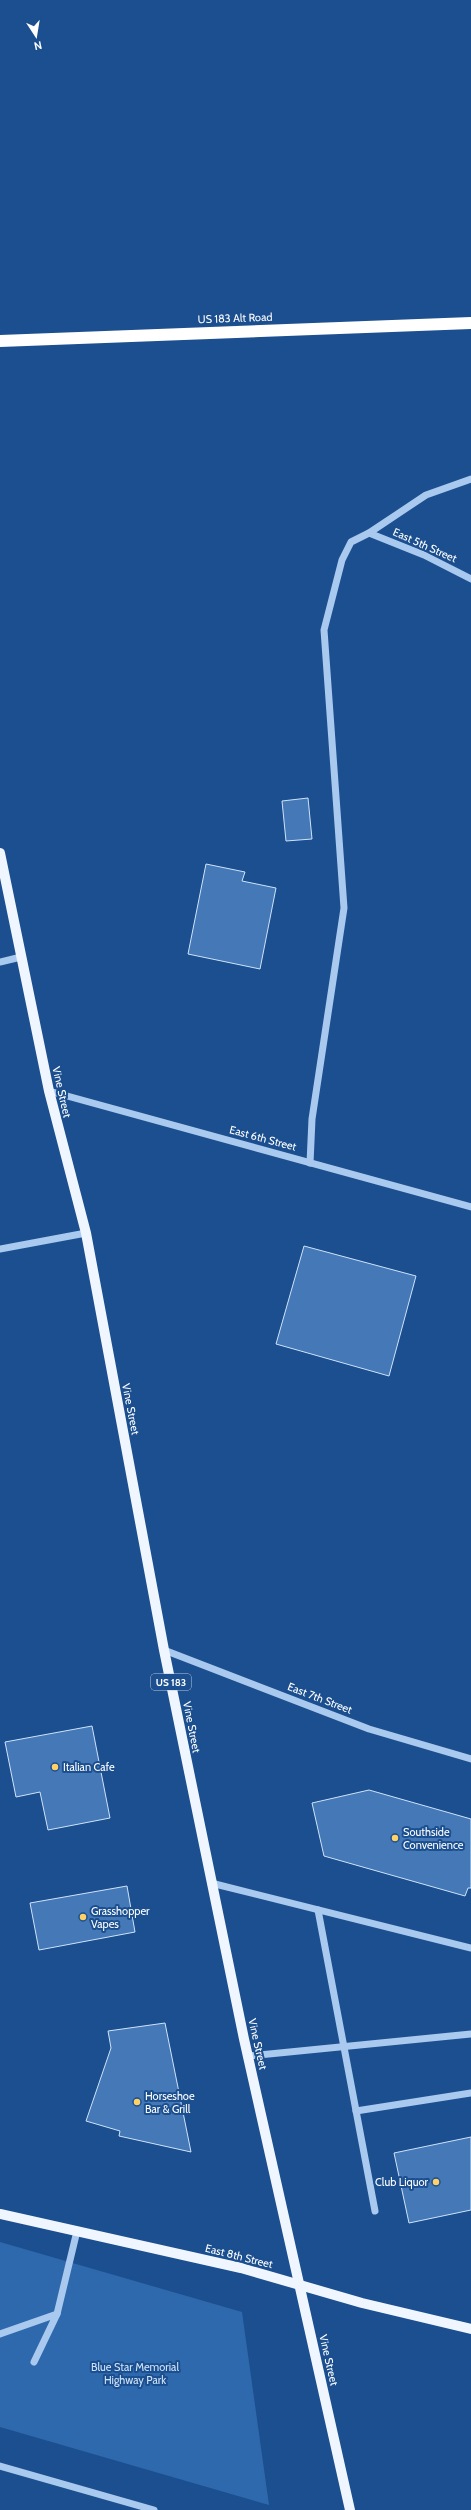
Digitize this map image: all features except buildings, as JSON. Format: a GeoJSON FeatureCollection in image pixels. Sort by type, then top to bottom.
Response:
{"type":"FeatureCollection","features":[{"type":"Feature","properties":{"kind":"highway","name":"US 183 Alt Road"},"geometry":{"type":"LineString","coordinates":[[0,341],[471,323]]}},
{"type":"Feature","properties":{"kind":"main road","name":"Vine Street"},"geometry":{"type":"LineString","coordinates":[[0,853],[49,1091],[86,1233],[164,1650],[248,2056],[350,2510]]}},
{"type":"Feature","properties":{"kind":"main road","name":"East 8th Street"},"geometry":{"type":"LineString","coordinates":[[0,2214],[241,2268],[362,2303],[471,2329]]}},
{"type":"Feature","properties":{"kind":"street"},"geometry":{"type":"LineString","coordinates":[[310,1163],[312,1118],[344,908],[324,630],[342,560],[351,542],[369,533],[426,494],[471,479]]}},
{"type":"Feature","properties":{"kind":"street","name":"East 5th Street"},"geometry":{"type":"LineString","coordinates":[[369,533],[424,555],[471,579]]}},
{"type":"Feature","properties":{"kind":"street"},"geometry":{"type":"LineString","coordinates":[[0,962],[21,957]]}},
{"type":"Feature","properties":{"kind":"street","name":"East 6th Street"},"geometry":{"type":"LineString","coordinates":[[49,1091],[471,1207]]}},
{"type":"Feature","properties":{"kind":"street"},"geometry":{"type":"LineString","coordinates":[[0,1249],[86,1233]]}},
{"type":"Feature","properties":{"kind":"street","name":"East 7th Street"},"geometry":{"type":"LineString","coordinates":[[164,1650],[369,1729],[471,1759]]}},
{"type":"Feature","properties":{"kind":"street"},"geometry":{"type":"LineString","coordinates":[[212,1883],[471,1948]]}},
{"type":"Feature","properties":{"kind":"street"},"geometry":{"type":"LineString","coordinates":[[318,1910],[375,2211]]}},
{"type":"Feature","properties":{"kind":"street"},"geometry":{"type":"LineString","coordinates":[[248,2056],[471,2034]]}},
{"type":"Feature","properties":{"kind":"street"},"geometry":{"type":"LineString","coordinates":[[356,2111],[471,2093]]}},
{"type":"Feature","properties":{"kind":"street"},"geometry":{"type":"LineString","coordinates":[[34,2362],[57,2314],[77,2231]]}},
{"type":"Feature","properties":{"kind":"street"},"geometry":{"type":"LineString","coordinates":[[0,2334],[57,2314]]}},
{"type":"Feature","properties":{"kind":"street"},"geometry":{"type":"LineString","coordinates":[[0,2466],[154,2510]]}},
{"type":"Feature","properties":{"kind":"green space","name":"Blue Star Memorial Highway Park"},"geometry":{"type":"Polygon","coordinates":[[[0,2242],[242,2312],[269,2505],[0,2427],[0,2242]]]}},
{"type":"Feature","properties":{"kind":"place","name":"Italian Cafe"},"geometry":{"type":"Point","coordinates":[55,1767]}},
{"type":"Feature","properties":{"kind":"place","name":"Southside Convenience"},"geometry":{"type":"Point","coordinates":[395,1838]}},
{"type":"Feature","properties":{"kind":"place","name":"Grasshopper Vapes"},"geometry":{"type":"Point","coordinates":[83,1917]}},
{"type":"Feature","properties":{"kind":"place","name":"Horseshoe Bar & Grill"},"geometry":{"type":"Point","coordinates":[137,2102]}},
{"type":"Feature","properties":{"kind":"place","name":"Club Liquor"},"geometry":{"type":"Point","coordinates":[436,2182]}}]}
